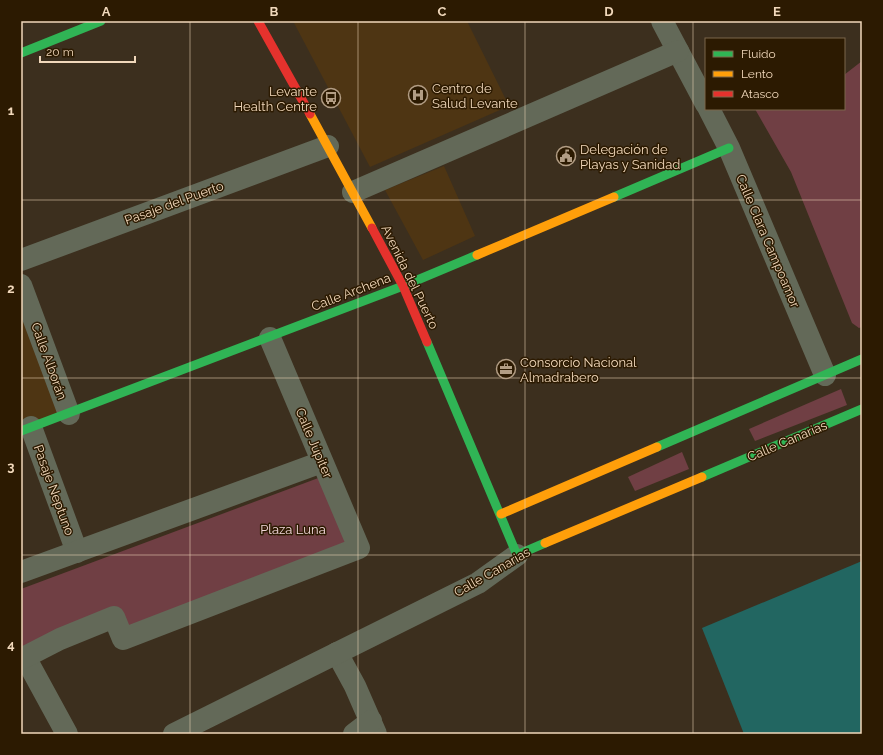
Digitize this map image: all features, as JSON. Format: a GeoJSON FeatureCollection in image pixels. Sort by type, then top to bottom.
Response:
{"type":"FeatureCollection","features":[{"type":"Feature","properties":{"kind":"main road"},"geometry":{"type":"LineString","coordinates":[[21,53],[101,21]]}},
{"type":"Feature","properties":{"kind":"main road","name":"Avenida del Puerto"},"geometry":{"type":"LineString","coordinates":[[258,21],[328,146],[402,286],[517,555]]}},
{"type":"Feature","properties":{"kind":"main road","name":"Calle Archena"},"geometry":{"type":"LineString","coordinates":[[26,429],[270,338],[402,286],[729,148]]}},
{"type":"Feature","properties":{"kind":"main road"},"geometry":{"type":"LineString","coordinates":[[500,514],[862,359]]}},
{"type":"Feature","properties":{"kind":"main road","name":"Calle Canarias"},"geometry":{"type":"LineString","coordinates":[[517,555],[862,409]]}},
{"type":"Feature","properties":{"kind":"street"},"geometry":{"type":"LineString","coordinates":[[662,21],[705,102]]}},
{"type":"Feature","properties":{"kind":"street"},"geometry":{"type":"LineString","coordinates":[[352,192],[678,51]]}},
{"type":"Feature","properties":{"kind":"street","name":"Calle Clara Campoamor"},"geometry":{"type":"LineString","coordinates":[[710,110],[729,148],[824,375]]}},
{"type":"Feature","properties":{"kind":"street","name":"Pasaje del Puerto"},"geometry":{"type":"LineString","coordinates":[[21,260],[328,146]]}},
{"type":"Feature","properties":{"kind":"street","name":"Calle Alborán"},"geometry":{"type":"LineString","coordinates":[[21,285],[69,414]]}},
{"type":"Feature","properties":{"kind":"street","name":"Calle Júpiter"},"geometry":{"type":"LineString","coordinates":[[23,658],[60,639],[114,617],[123,639],[359,548],[270,338]]}},
{"type":"Feature","properties":{"kind":"street","name":"Pasaje Neptuno"},"geometry":{"type":"LineString","coordinates":[[26,429],[77,552]]}},
{"type":"Feature","properties":{"kind":"street"},"geometry":{"type":"LineString","coordinates":[[21,572],[322,462]]}},
{"type":"Feature","properties":{"kind":"street","name":"Calle Canarias"},"geometry":{"type":"LineString","coordinates":[[174,734],[478,583],[517,555]]}},
{"type":"Feature","properties":{"kind":"street"},"geometry":{"type":"LineString","coordinates":[[337,653],[367,730]]}},
{"type":"Feature","properties":{"kind":"street"},"geometry":{"type":"LineString","coordinates":[[23,658],[67,734]]}},
{"type":"Feature","properties":{"kind":"shaded area","name":"Centro de Salud Levante"},"geometry":{"type":"Polygon","coordinates":[[[293,21],[467,21],[509,106],[370,167],[293,21]]]}},
{"type":"Feature","properties":{"kind":"shaded area"},"geometry":{"type":"Polygon","coordinates":[[[444,166],[475,236],[423,260],[385,190],[444,166]]]}},
{"type":"Feature","properties":{"kind":"shaded area"},"geometry":{"type":"Polygon","coordinates":[[[21,285],[69,414],[21,431],[21,285]]]}},
{"type":"Feature","properties":{"kind":"green space"},"geometry":{"type":"Polygon","coordinates":[[[862,61],[862,327],[859,328],[852,323],[791,172],[756,110],[845,110],[845,74],[862,61]]]}},
{"type":"Feature","properties":{"kind":"green space"},"geometry":{"type":"Polygon","coordinates":[[[841,389],[847,405],[755,441],[749,429],[841,389]]]}},
{"type":"Feature","properties":{"kind":"green space"},"geometry":{"type":"Polygon","coordinates":[[[682,452],[689,469],[635,491],[628,477],[682,452]]]}},
{"type":"Feature","properties":{"kind":"green space","name":"Plaza Luna"},"geometry":{"type":"Polygon","coordinates":[[[321,477],[348,549],[128,629],[119,608],[21,647],[21,589],[321,477]]]}},
{"type":"Feature","properties":{"kind":"water"},"geometry":{"type":"Polygon","coordinates":[[[862,561],[862,734],[744,734],[702,628],[862,561]]]}},
{"type":"Feature","properties":{"kind":"traffic: fast"},"geometry":{"type":"LineString","coordinates":[[21,53],[101,21]]}},
{"type":"Feature","properties":{"kind":"traffic: fast"},"geometry":{"type":"LineString","coordinates":[[614,197],[729,148]]}},
{"type":"Feature","properties":{"kind":"traffic: fast"},"geometry":{"type":"LineString","coordinates":[[21,431],[403,286],[477,255]]}},
{"type":"Feature","properties":{"kind":"traffic: fast"},"geometry":{"type":"LineString","coordinates":[[427,342],[517,555],[545,543]]}},
{"type":"Feature","properties":{"kind":"traffic: fast"},"geometry":{"type":"LineString","coordinates":[[657,447],[862,359]]}},
{"type":"Feature","properties":{"kind":"traffic: fast"},"geometry":{"type":"LineString","coordinates":[[702,477],[862,409]]}},
{"type":"Feature","properties":{"kind":"traffic: slow"},"geometry":{"type":"LineString","coordinates":[[310,114],[372,228]]}},
{"type":"Feature","properties":{"kind":"traffic: slow"},"geometry":{"type":"LineString","coordinates":[[477,255],[614,197]]}},
{"type":"Feature","properties":{"kind":"traffic: slow"},"geometry":{"type":"LineString","coordinates":[[501,514],[657,447]]}},
{"type":"Feature","properties":{"kind":"traffic: slow"},"geometry":{"type":"LineString","coordinates":[[545,543],[702,477]]}},
{"type":"Feature","properties":{"kind":"traffic: jam"},"geometry":{"type":"LineString","coordinates":[[258,21],[310,114]]}},
{"type":"Feature","properties":{"kind":"traffic: jam"},"geometry":{"type":"LineString","coordinates":[[372,228],[403,286],[427,342]]}},
{"type":"Feature","properties":{"kind":"place","name":"Centro de Salud Levante"},"geometry":{"type":"Point","coordinates":[418,95]}},
{"type":"Feature","properties":{"kind":"place","name":"Levante Health Centre"},"geometry":{"type":"Point","coordinates":[331,98]}},
{"type":"Feature","properties":{"kind":"place","name":"Delegación de Playas y Sanidad"},"geometry":{"type":"Point","coordinates":[566,156]}},
{"type":"Feature","properties":{"kind":"place","name":"Consorcio Nacional Almadrabero"},"geometry":{"type":"Point","coordinates":[506,369]}}]}
